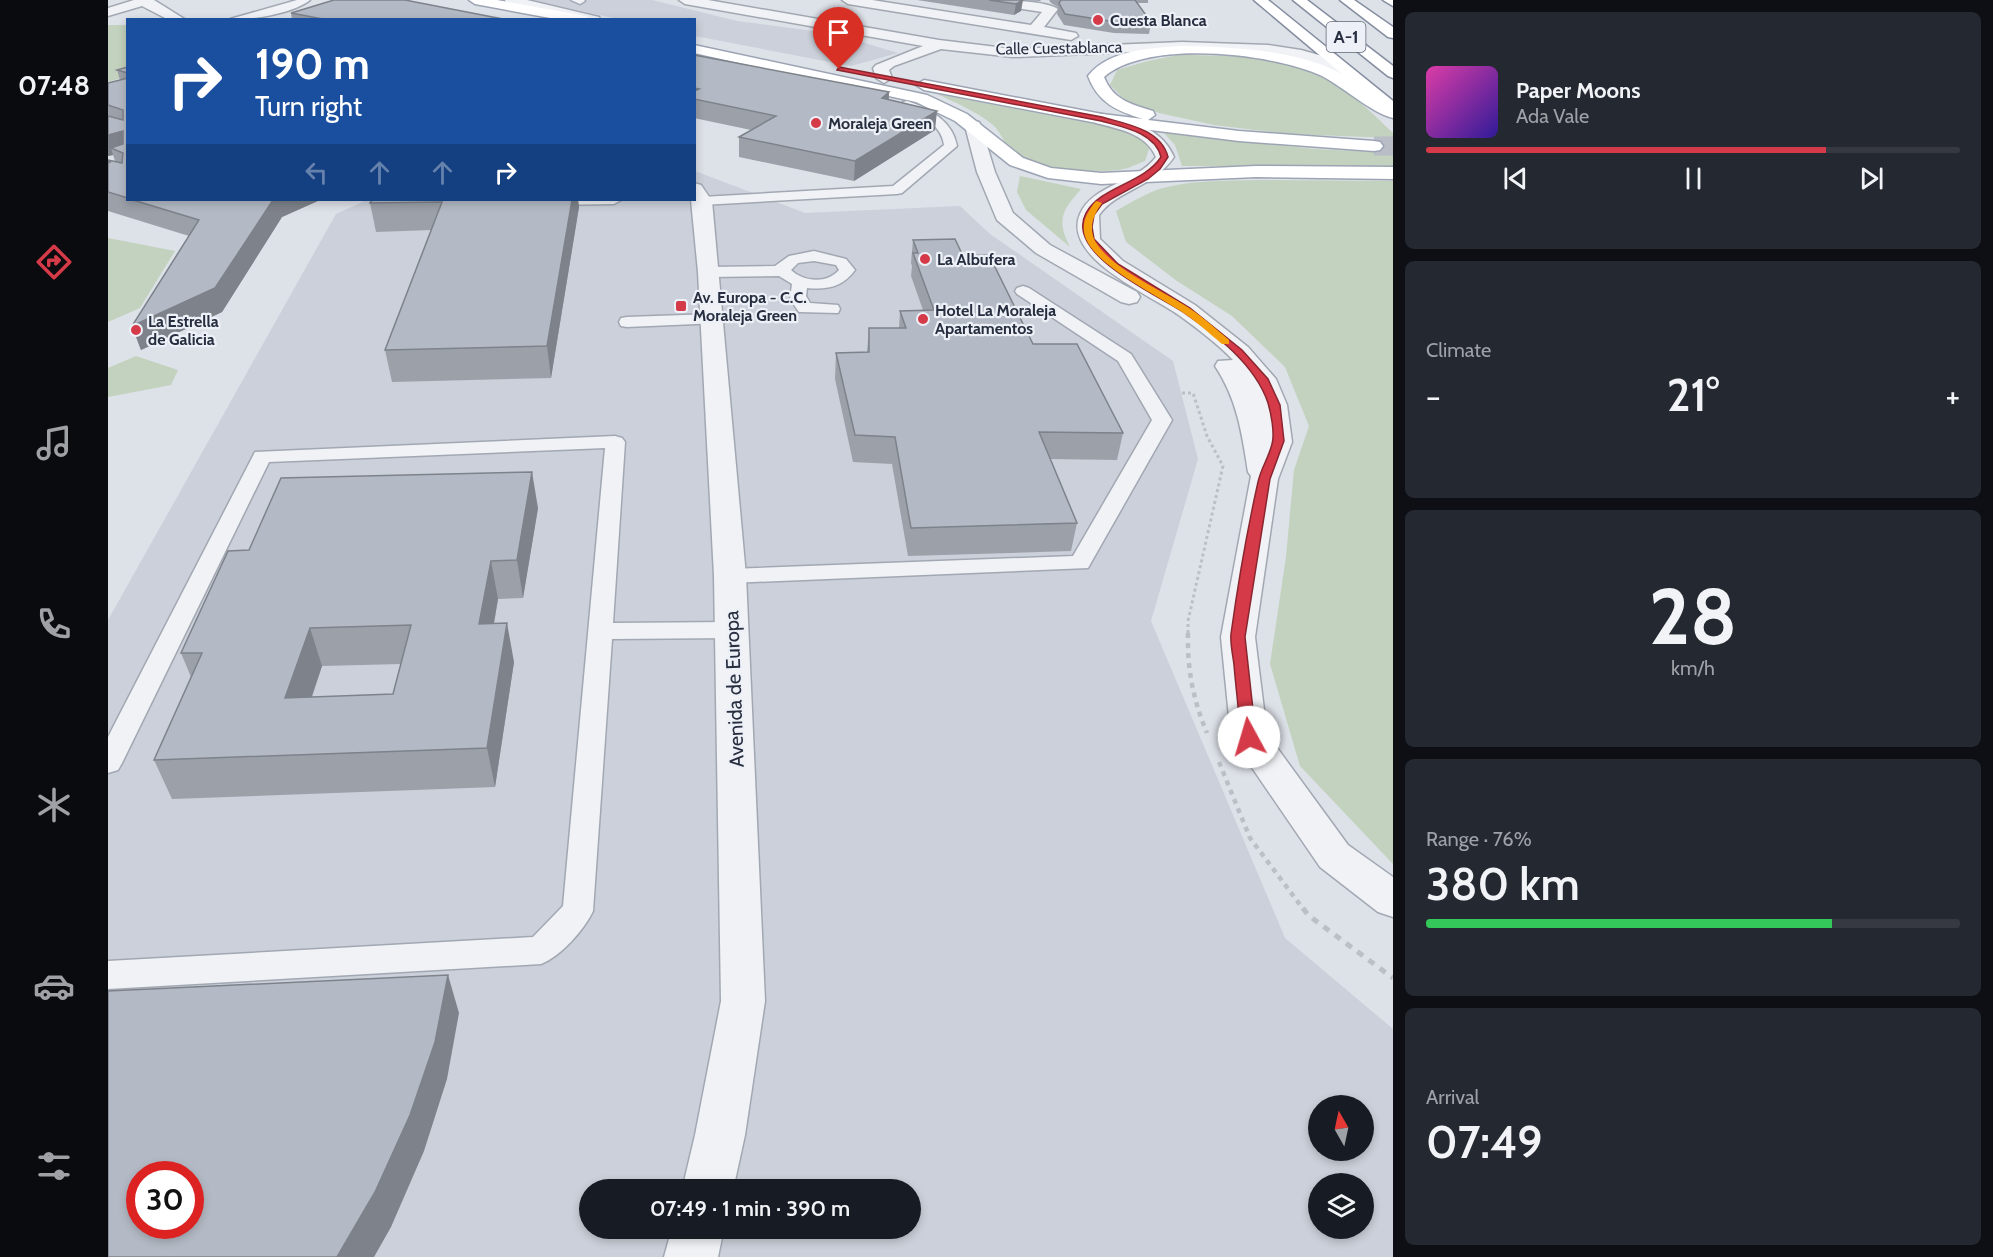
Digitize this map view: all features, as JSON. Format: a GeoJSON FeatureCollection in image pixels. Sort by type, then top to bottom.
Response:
{"type":"FeatureCollection","features":[{"type":"Feature","properties":{"kind":"main road"},"geometry":{"type":"LineString","coordinates":[[1260,0],[1393,111]]}},
{"type":"Feature","properties":{"kind":"main road","name":"A-1"},"geometry":{"type":"LineString","coordinates":[[1299,0],[1393,73]]}},
{"type":"Feature","properties":{"kind":"main road","name":"A-1"},"geometry":{"type":"LineString","coordinates":[[1346,0],[1393,34]]}},
{"type":"Feature","properties":{"kind":"main road"},"geometry":{"type":"LineString","coordinates":[[473,7],[506,3],[577,18]]}},
{"type":"Feature","properties":{"kind":"main road"},"geometry":{"type":"LineString","coordinates":[[506,3],[557,18]]}},
{"type":"Feature","properties":{"kind":"main road"},"geometry":{"type":"LineString","coordinates":[[696,40],[1102,119],[1239,136],[1374,146]]}},
{"type":"Feature","properties":{"kind":"main road"},"geometry":{"type":"LineString","coordinates":[[696,49],[921,98],[953,112],[999,151],[1025,165],[1061,174],[1145,177],[1239,172],[1393,173]]}},
{"type":"Feature","properties":{"kind":"main road"},"geometry":{"type":"LineString","coordinates":[[1239,136],[1159,119],[1116,105],[1100,90],[1096,76],[1112,64],[1135,56],[1171,52],[1245,53],[1316,68],[1342,80],[1393,111]]}},
{"type":"Feature","properties":{"kind":"street","name":"Calle Cuestablanca"},"geometry":{"type":"LineString","coordinates":[[685,0],[939,45],[1013,53],[1135,47]]}},
{"type":"Feature","properties":{"kind":"street","name":"Calle Cuestablanca"},"geometry":{"type":"LineString","coordinates":[[991,0],[1053,5]]}},
{"type":"Feature","properties":{"kind":"street"},"geometry":{"type":"LineString","coordinates":[[108,12],[147,1],[177,18]]}},
{"type":"Feature","properties":{"kind":"street","name":"Calle Cuestablanca"},"geometry":{"type":"LineString","coordinates":[[810,22],[853,1],[1135,47]]}},
{"type":"Feature","properties":{"kind":"street"},"geometry":{"type":"LineString","coordinates":[[506,3],[584,18]]}},
{"type":"Feature","properties":{"kind":"street","name":"Calle Cuestablanca"},"geometry":{"type":"LineString","coordinates":[[1035,30],[1053,5]]}},
{"type":"Feature","properties":{"kind":"street"},"geometry":{"type":"LineString","coordinates":[[473,7],[501,18]]}},
{"type":"Feature","properties":{"kind":"street"},"geometry":{"type":"LineString","coordinates":[[108,18],[126,20]]}},
{"type":"Feature","properties":{"kind":"street"},"geometry":{"type":"LineString","coordinates":[[884,78],[881,68],[889,63],[939,45]]}},
{"type":"Feature","properties":{"kind":"street"},"geometry":{"type":"LineString","coordinates":[[1135,47],[1232,46],[1301,54],[1321,60],[1342,80]]}},
{"type":"Feature","properties":{"kind":"street"},"geometry":{"type":"LineString","coordinates":[[696,60],[858,93]]}},
{"type":"Feature","properties":{"kind":"street"},"geometry":{"type":"LineString","coordinates":[[1102,119],[1141,131],[1155,140],[1162,148],[1165,157],[1158,167],[1145,177],[1099,202],[1089,214],[1090,239],[1100,253],[1115,266],[1187,310],[1239,352],[1263,379],[1274,405],[1278,441],[1264,479],[1238,637],[1249,737],[1334,856],[1393,900]]}},
{"type":"Feature","properties":{"kind":"street"},"geometry":{"type":"LineString","coordinates":[[972,126],[986,172],[1005,216],[1043,249],[1159,313],[1213,351],[1235,376],[1248,400],[1264,479]]}},
{"type":"Feature","properties":{"kind":"street","name":"Avenida de Europa"},"geometry":{"type":"LineString","coordinates":[[698,195],[713,319],[730,576],[743,1001],[720,1135],[710,1179]]}},
{"type":"Feature","properties":{"kind":"street"},"geometry":{"type":"LineString","coordinates":[[691,1257],[695,1239]]}},
{"type":"Feature","properties":{"kind":"lane"},"geometry":{"type":"LineString","coordinates":[[238,18],[285,8],[305,0]]}},
{"type":"Feature","properties":{"kind":"lane"},"geometry":{"type":"LineString","coordinates":[[698,195],[897,190],[951,146],[949,133],[935,119],[911,106],[858,93]]}},
{"type":"Feature","properties":{"kind":"lane"},"geometry":{"type":"LineString","coordinates":[[534,202],[574,201]]}},
{"type":"Feature","properties":{"kind":"lane"},"geometry":{"type":"LineString","coordinates":[[709,272],[783,271],[786,275],[801,282],[832,282],[840,279],[848,270],[841,262],[814,256],[794,259],[783,266],[783,271]]}},
{"type":"Feature","properties":{"kind":"lane"},"geometry":{"type":"LineString","coordinates":[[801,282],[797,292],[799,303],[805,308],[832,309]]}},
{"type":"Feature","properties":{"kind":"lane"},"geometry":{"type":"LineString","coordinates":[[730,576],[1080,563],[1162,420],[1125,358],[1023,291]]}},
{"type":"Feature","properties":{"kind":"lane"},"geometry":{"type":"LineString","coordinates":[[627,322],[713,319]]}},
{"type":"Feature","properties":{"kind":"lane"},"geometry":{"type":"LineString","coordinates":[[108,763],[262,456],[615,442],[602,631],[578,912],[541,950],[108,975]]}},
{"type":"Feature","properties":{"kind":"lane"},"geometry":{"type":"LineString","coordinates":[[602,631],[732,630]]}},
{"type":"Feature","properties":{"kind":"path"},"geometry":{"type":"LineString","coordinates":[[1207,436],[1223,466]]}},
{"type":"Feature","properties":{"kind":"shaded area"},"geometry":{"type":"Polygon","coordinates":[[[532,0],[652,0],[737,21],[835,34],[898,53],[851,66],[696,36],[696,18],[613,18],[532,0]]]}},
{"type":"Feature","properties":{"kind":"shaded area"},"geometry":{"type":"Polygon","coordinates":[[[696,171],[805,213],[960,206],[990,234],[1173,361],[1198,459],[1151,621],[1285,938],[1393,1029],[1393,1257],[108,1257],[108,620],[336,214],[365,201],[696,201],[696,171]]]}},
{"type":"Feature","properties":{"kind":"green space"},"geometry":{"type":"Polygon","coordinates":[[[108,25],[126,25],[126,76],[108,82],[108,25]]]}},
{"type":"Feature","properties":{"kind":"green space"},"geometry":{"type":"Polygon","coordinates":[[[1178,55],[1257,59],[1277,62],[1314,73],[1332,82],[1356,99],[1393,133],[1393,138],[1289,134],[1214,125],[1159,113],[1126,101],[1110,85],[1117,70],[1178,55]]]}},
{"type":"Feature","properties":{"kind":"green space"},"geometry":{"type":"Polygon","coordinates":[[[937,94],[1105,126],[1142,139],[1149,149],[1145,161],[1117,170],[1070,170],[1038,164],[1015,154],[996,128],[986,120],[937,94]]]}},
{"type":"Feature","properties":{"kind":"green space"},"geometry":{"type":"Polygon","coordinates":[[[1164,133],[1315,149],[1393,153],[1393,166],[1182,166],[1175,145],[1164,133]]]}},
{"type":"Feature","properties":{"kind":"green space"},"geometry":{"type":"Polygon","coordinates":[[[1020,176],[1081,189],[1069,203],[1063,216],[1063,229],[1070,247],[1026,210],[1017,192],[1020,176]]]}},
{"type":"Feature","properties":{"kind":"green space"},"geometry":{"type":"Polygon","coordinates":[[[1393,181],[1393,864],[1300,766],[1270,664],[1286,557],[1294,470],[1309,426],[1285,367],[1232,316],[1177,281],[1126,242],[1116,211],[1147,194],[1167,187],[1201,182],[1393,181]]]}},
{"type":"Feature","properties":{"kind":"green space"},"geometry":{"type":"Polygon","coordinates":[[[108,238],[175,251],[140,308],[108,322],[108,238]]]}},
{"type":"Feature","properties":{"kind":"green space"},"geometry":{"type":"Polygon","coordinates":[[[136,356],[178,370],[171,385],[108,397],[108,368],[136,356]]]}},
{"type":"Feature","properties":{"kind":"building"},"geometry":{"type":"Polygon","coordinates":[[[334,0],[405,0],[498,18],[317,18],[291,13],[334,0]]]}},
{"type":"Feature","properties":{"kind":"building"},"geometry":{"type":"Polygon","coordinates":[[[989,0],[1023,0],[1016,4],[989,0]]]}},
{"type":"Feature","properties":{"kind":"building"},"geometry":{"type":"Polygon","coordinates":[[[1061,0],[1135,0],[1151,22],[1116,22],[1065,14],[1059,3],[1061,0]]]}},
{"type":"Feature","properties":{"kind":"building","name":"Moraleja Green"},"geometry":{"type":"Polygon","coordinates":[[[696,55],[889,92],[882,98],[937,111],[855,161],[739,137],[776,116],[696,99],[696,90],[699,89],[696,88],[696,55]]]}},
{"type":"Feature","properties":{"kind":"building"},"geometry":{"type":"Polygon","coordinates":[[[126,78],[126,197],[108,192],[108,163],[110,162],[108,160],[122,163],[123,153],[111,148],[123,144],[123,131],[108,135],[108,116],[123,120],[123,110],[108,105],[108,83],[126,78]]]}},
{"type":"Feature","properties":{"kind":"building"},"geometry":{"type":"Polygon","coordinates":[[[136,201],[272,201],[215,288],[132,326],[199,220],[136,201]]]}},
{"type":"Feature","properties":{"kind":"building"},"geometry":{"type":"Polygon","coordinates":[[[371,201],[572,201],[547,346],[385,350],[442,202],[370,203],[371,201]]]}},
{"type":"Feature","properties":{"kind":"building"},"geometry":{"type":"Polygon","coordinates":[[[955,239],[963,256],[989,255],[1033,344],[1077,344],[1123,433],[1039,432],[1077,523],[911,528],[895,437],[855,435],[836,353],[869,352],[869,328],[906,328],[900,311],[934,310],[913,253],[918,253],[913,240],[955,239]]]}},
{"type":"Feature","properties":{"kind":"building"},"geometry":{"type":"Polygon","coordinates":[[[532,472],[517,560],[491,561],[479,624],[507,623],[487,748],[154,760],[202,653],[181,653],[228,551],[249,550],[281,478],[532,472]],[[411,625],[310,628],[285,698],[393,694],[411,625]]]}},
{"type":"Feature","properties":{"kind":"building"},"geometry":{"type":"Polygon","coordinates":[[[448,975],[435,1042],[410,1115],[375,1192],[337,1257],[108,1257],[108,991],[448,975]]]}},
{"type":"Feature","properties":{"kind":"tunnel"},"geometry":{"type":"LineString","coordinates":[[1374,146],[1393,146]]}},
{"type":"Feature","properties":{"kind":"slow traffic"},"geometry":{"type":"LineString","coordinates":[[1098,203],[1089,214],[1088,227],[1090,239],[1100,253],[1139,283],[1187,310],[1226,342]]}},
{"type":"Feature","properties":{"kind":"place","name":"Cuesta Blanca"},"geometry":{"type":"Point","coordinates":[1098,20]}},
{"type":"Feature","properties":{"kind":"place","name":"Moraleja Green"},"geometry":{"type":"Point","coordinates":[816,123]}},
{"type":"Feature","properties":{"kind":"place","name":"La Albufera"},"geometry":{"type":"Point","coordinates":[925,259]}},
{"type":"Feature","properties":{"kind":"place","name":"Av. Europa - C.C. Moraleja Green"},"geometry":{"type":"Point","coordinates":[681,306]}},
{"type":"Feature","properties":{"kind":"place","name":"Hotel La Moraleja Apartamentos"},"geometry":{"type":"Point","coordinates":[923,319]}},
{"type":"Feature","properties":{"kind":"place","name":"La Estrella de Galicia"},"geometry":{"type":"Point","coordinates":[136,330]}},
{"type":"Feature","properties":{"kind":"route"},"geometry":{"type":"LineString","coordinates":[[839,69],[1102,119],[1141,131],[1155,140],[1162,148],[1165,157],[1158,167],[1145,177],[1099,202],[1089,214],[1088,227],[1090,239],[1100,253],[1115,266],[1139,283],[1187,310],[1239,352],[1263,379],[1274,405],[1278,441],[1264,479],[1238,637],[1249,737]]}}]}
